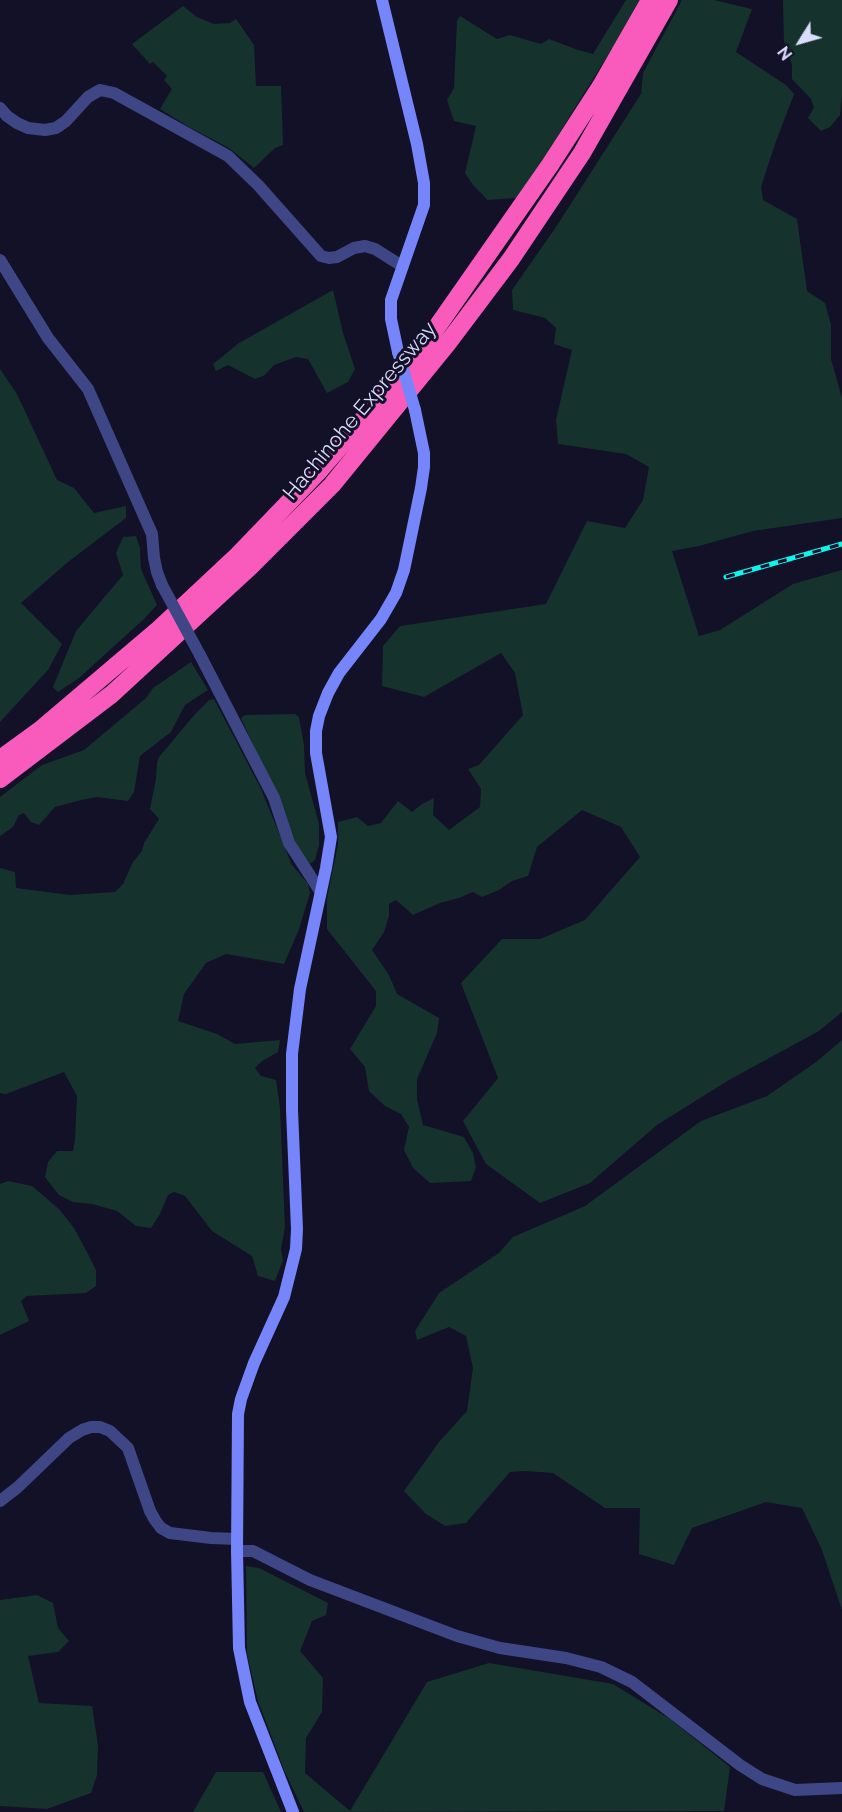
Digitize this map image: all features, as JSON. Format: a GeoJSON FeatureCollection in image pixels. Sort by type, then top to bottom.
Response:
{"type":"FeatureCollection","features":[{"type":"Feature","properties":{"kind":"highway","name":"Hachinohe Expressway"},"geometry":{"type":"LineString","coordinates":[[0,759],[40,730],[159,629],[238,555],[317,473],[380,400],[432,334],[550,165],[601,86],[650,0]]}},
{"type":"Feature","properties":{"kind":"highway","name":"Hachinohe Expressway"},"geometry":{"type":"LineString","coordinates":[[0,779],[112,694],[250,567],[332,485],[447,345],[517,250],[582,153],[669,0]]}},
{"type":"Feature","properties":{"kind":"street"},"geometry":{"type":"LineString","coordinates":[[293,1812],[254,1712],[239,1648],[237,1431],[239,1407],[254,1363],[284,1297],[296,1249],[292,1054],[300,989],[331,837],[316,753],[316,731],[328,693],[339,673],[381,620],[396,594],[404,570],[422,488],[424,453],[391,319],[391,300],[416,231],[423,205],[424,183],[417,144],[382,0]]}},
{"type":"Feature","properties":{"kind":"street"},"geometry":{"type":"LineString","coordinates":[[0,108],[17,123],[28,128],[45,130],[56,128],[66,121],[88,97],[100,90],[114,93],[228,156],[258,185],[321,256],[337,257],[354,248],[366,246],[402,266]]}},
{"type":"Feature","properties":{"kind":"street"},"geometry":{"type":"LineString","coordinates":[[0,260],[48,338],[88,389],[152,534],[154,558],[162,585],[274,798],[289,843],[320,891]]}},
{"type":"Feature","properties":{"kind":"street"},"geometry":{"type":"LineString","coordinates":[[0,1501],[69,1438],[91,1427],[100,1427],[110,1431],[128,1448],[154,1520],[170,1533],[211,1538],[237,1545],[310,1580],[457,1636],[500,1648],[566,1658],[601,1667],[632,1682],[740,1765],[762,1779],[795,1790],[842,1788]]}},
{"type":"Feature","properties":{"kind":"green space"},"geometry":{"type":"Polygon","coordinates":[[[626,0],[639,0],[616,42],[540,164],[516,198],[487,200],[465,173],[476,126],[454,121],[447,100],[454,88],[457,21],[460,16],[497,39],[510,35],[541,44],[549,39],[593,54],[626,0]]]}},
{"type":"Feature","properties":{"kind":"green space"},"geometry":{"type":"Polygon","coordinates":[[[682,0],[714,0],[752,9],[736,52],[786,85],[794,94],[761,187],[763,200],[797,219],[807,291],[825,303],[831,325],[831,359],[842,398],[842,518],[753,531],[672,551],[699,636],[720,630],[793,584],[842,570],[842,1012],[819,1031],[729,1080],[657,1125],[590,1183],[540,1203],[486,1164],[463,1121],[498,1078],[461,983],[502,939],[540,939],[585,920],[640,857],[621,827],[582,810],[537,847],[528,876],[512,881],[499,890],[482,897],[473,892],[413,915],[396,900],[389,904],[389,916],[384,932],[372,950],[389,975],[397,994],[439,1018],[437,1033],[417,1079],[417,1099],[423,1125],[464,1137],[473,1153],[476,1167],[471,1181],[430,1183],[413,1168],[404,1150],[409,1127],[401,1114],[385,1106],[369,1091],[365,1067],[350,1049],[376,1006],[376,991],[327,929],[327,898],[338,845],[338,822],[357,817],[368,826],[381,823],[398,801],[412,812],[434,798],[433,815],[449,830],[480,807],[481,789],[468,769],[479,765],[523,715],[515,673],[501,653],[424,697],[382,686],[383,646],[400,626],[546,604],[587,521],[625,528],[643,500],[649,467],[626,454],[558,444],[556,420],[572,350],[554,344],[556,328],[545,318],[513,310],[512,290],[556,227],[641,94],[643,73],[682,0]]]}},
{"type":"Feature","properties":{"kind":"green space"},"geometry":{"type":"Polygon","coordinates":[[[783,0],[842,0],[840,115],[830,127],[821,131],[808,118],[814,107],[811,99],[792,79],[792,65],[784,41],[783,0]]]}},
{"type":"Feature","properties":{"kind":"green space"},"geometry":{"type":"Polygon","coordinates":[[[183,6],[197,17],[214,24],[230,23],[236,19],[254,45],[256,86],[281,86],[283,145],[275,148],[254,168],[229,148],[160,109],[172,89],[164,80],[167,76],[153,62],[150,64],[132,44],[183,6]]]}},
{"type":"Feature","properties":{"kind":"green space"},"geometry":{"type":"Polygon","coordinates":[[[333,290],[343,333],[355,369],[348,382],[327,393],[308,359],[296,357],[274,365],[265,375],[255,379],[228,365],[216,371],[213,364],[239,343],[333,290]]]}},
{"type":"Feature","properties":{"kind":"green space"},"geometry":{"type":"Polygon","coordinates":[[[0,369],[17,394],[57,480],[74,488],[94,513],[126,506],[126,518],[68,562],[21,603],[62,644],[48,670],[0,722],[0,369]]]}},
{"type":"Feature","properties":{"kind":"green space"},"geometry":{"type":"Polygon","coordinates":[[[136,536],[140,548],[141,569],[157,605],[79,678],[58,692],[53,687],[76,631],[123,575],[116,553],[123,537],[136,536]]]}},
{"type":"Feature","properties":{"kind":"green space"},"geometry":{"type":"Polygon","coordinates":[[[191,662],[208,690],[185,705],[171,732],[140,756],[134,792],[128,801],[97,797],[55,807],[39,825],[31,822],[24,813],[19,815],[13,827],[0,836],[0,797],[42,765],[84,750],[146,698],[153,688],[191,662]]]}},
{"type":"Feature","properties":{"kind":"green space"},"geometry":{"type":"Polygon","coordinates":[[[214,699],[261,789],[292,865],[308,884],[310,893],[299,929],[284,964],[226,954],[206,963],[184,994],[178,1021],[217,1034],[235,1044],[280,1040],[278,1052],[255,1068],[261,1076],[276,1080],[280,1108],[285,1227],[281,1249],[283,1260],[275,1281],[258,1276],[252,1256],[212,1231],[185,1196],[174,1192],[168,1195],[151,1228],[136,1226],[117,1211],[92,1204],[73,1202],[59,1195],[45,1177],[48,1162],[57,1151],[73,1151],[77,1096],[64,1072],[6,1094],[0,1093],[0,868],[15,872],[16,888],[70,895],[115,892],[123,884],[133,862],[142,851],[144,843],[159,819],[150,809],[159,757],[196,713],[209,700],[214,699]]]}},
{"type":"Feature","properties":{"kind":"green space"},"geometry":{"type":"Polygon","coordinates":[[[295,714],[299,717],[304,745],[305,773],[319,824],[319,845],[315,860],[310,864],[293,844],[241,718],[245,715],[295,714]]]}},
{"type":"Feature","properties":{"kind":"green space"},"geometry":{"type":"Polygon","coordinates":[[[842,1040],[842,1610],[822,1550],[802,1508],[766,1502],[692,1528],[674,1565],[639,1554],[640,1508],[605,1508],[553,1473],[510,1472],[466,1523],[445,1526],[426,1514],[404,1491],[439,1442],[467,1411],[473,1368],[466,1336],[449,1327],[417,1340],[415,1331],[439,1293],[499,1253],[513,1237],[585,1206],[701,1121],[767,1096],[816,1062],[842,1040]]]}},
{"type":"Feature","properties":{"kind":"green space"},"geometry":{"type":"Polygon","coordinates":[[[8,1181],[32,1186],[59,1209],[74,1228],[96,1270],[96,1286],[86,1293],[27,1296],[21,1301],[29,1321],[0,1335],[0,1184],[8,1181]]]}},
{"type":"Feature","properties":{"kind":"green space"},"geometry":{"type":"Polygon","coordinates":[[[246,1566],[259,1568],[328,1603],[326,1615],[312,1621],[300,1651],[323,1678],[322,1712],[306,1738],[305,1773],[350,1811],[427,1682],[489,1663],[613,1684],[670,1719],[730,1767],[724,1811],[304,1812],[284,1770],[258,1701],[247,1654],[246,1566]]]}},
{"type":"Feature","properties":{"kind":"green space"},"geometry":{"type":"Polygon","coordinates":[[[37,1595],[53,1603],[58,1628],[69,1641],[58,1652],[28,1656],[39,1703],[92,1706],[98,1745],[97,1775],[91,1793],[47,1809],[0,1806],[0,1600],[37,1595]]]}},
{"type":"Feature","properties":{"kind":"green space"},"geometry":{"type":"Polygon","coordinates":[[[216,1772],[263,1772],[281,1812],[193,1812],[216,1772]]]}},
{"type":"Feature","properties":{"kind":"railway"},"geometry":{"type":"LineString","coordinates":[[726,577],[842,544]]}}]}
